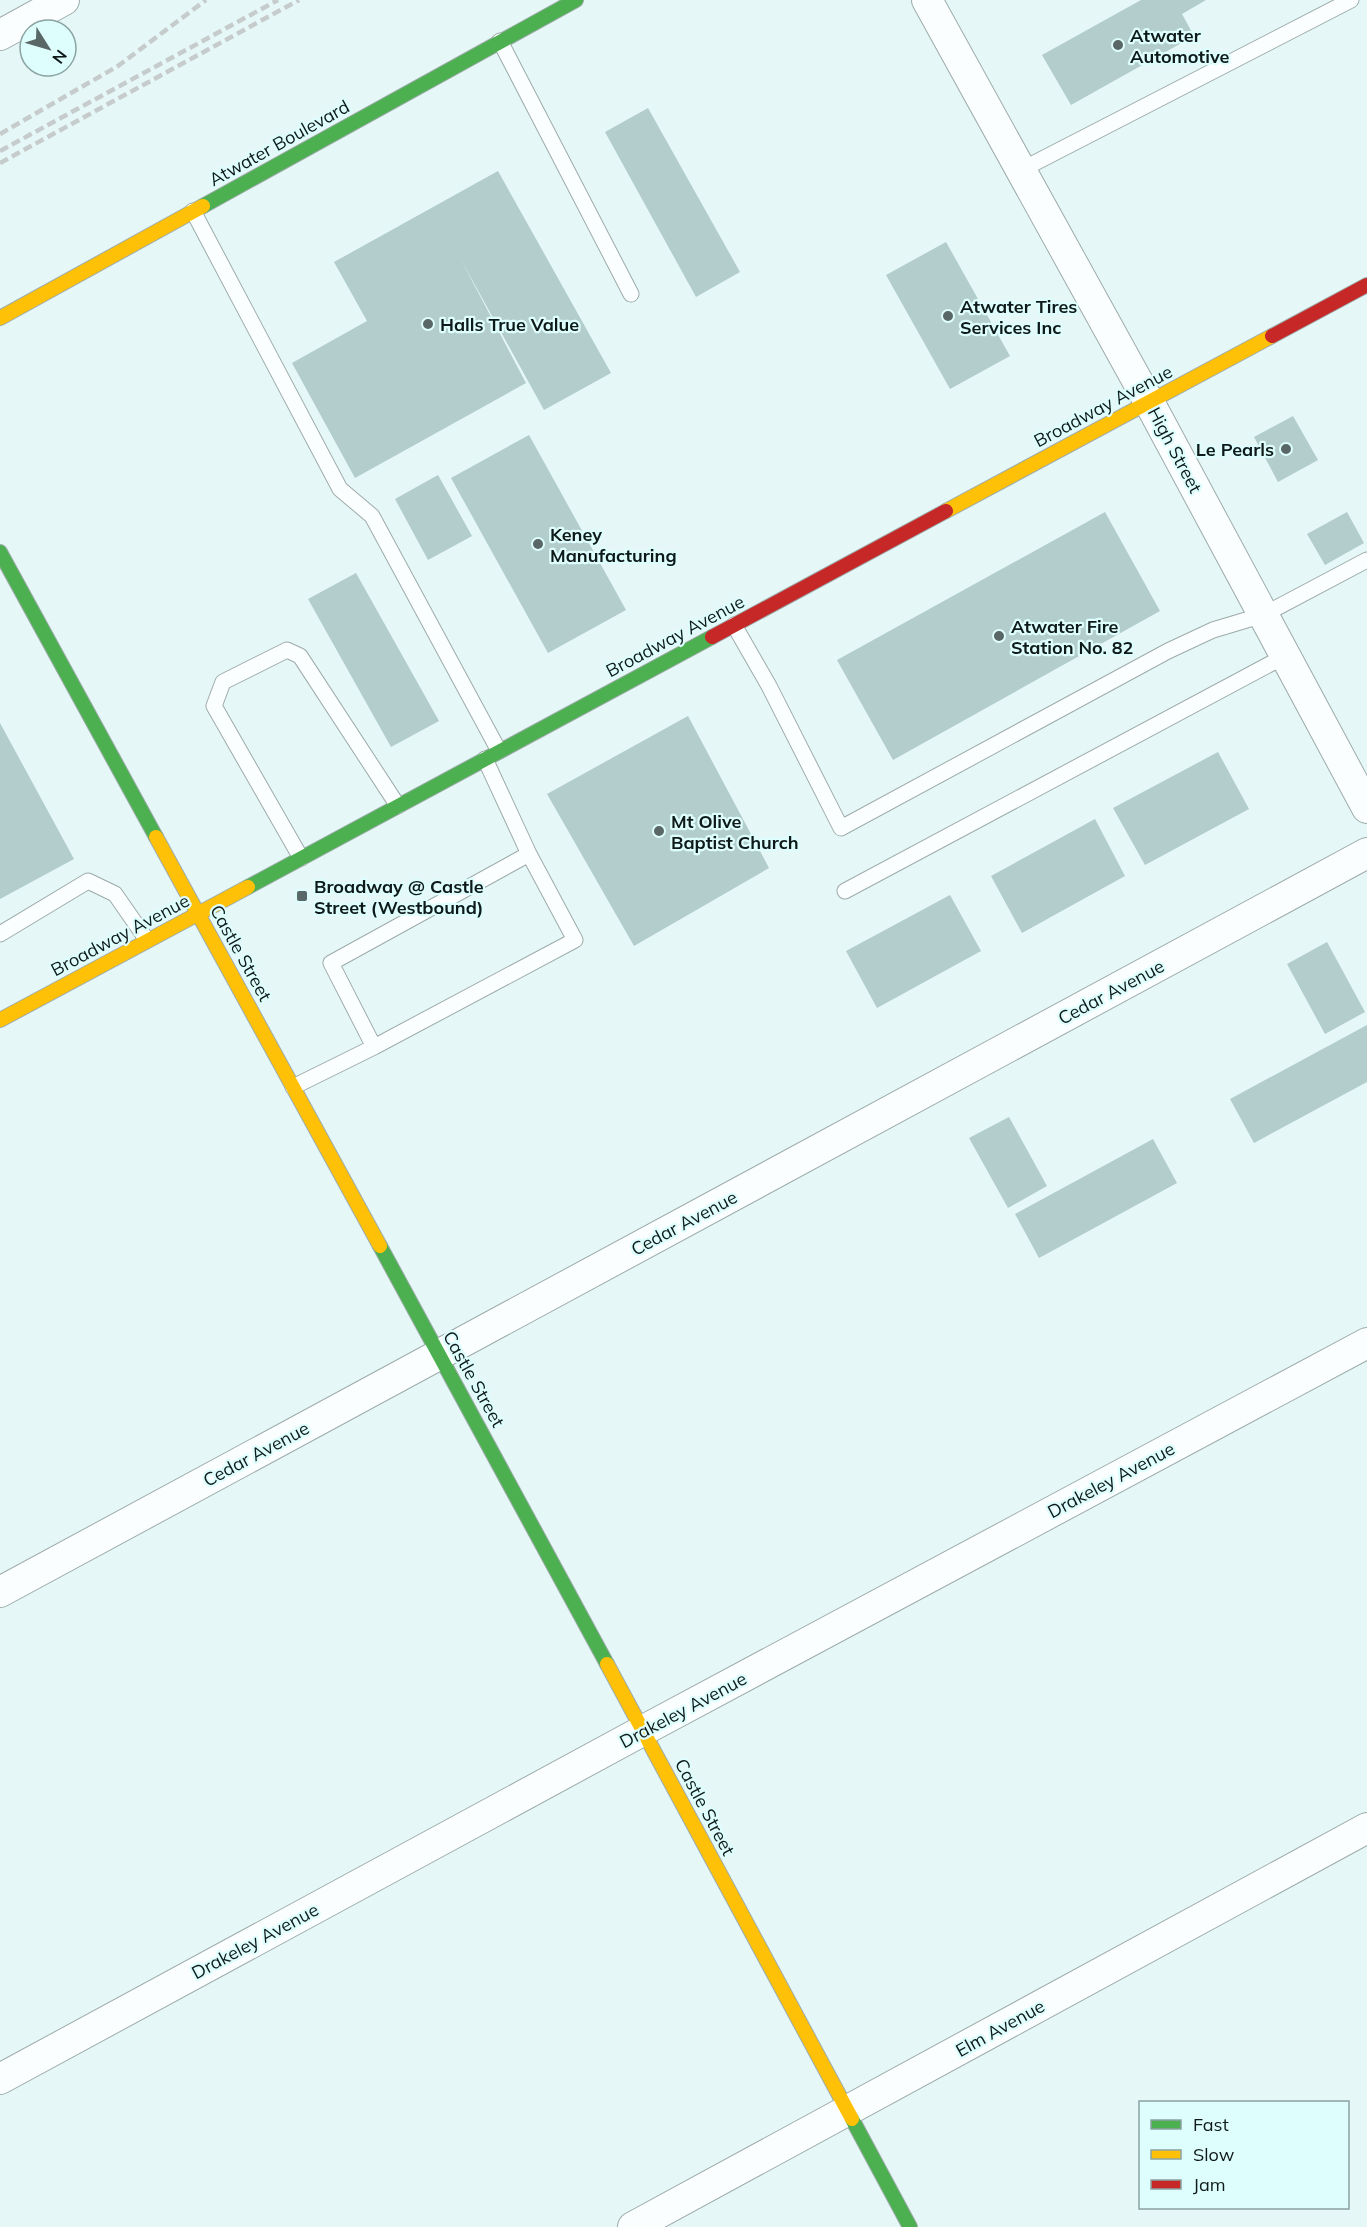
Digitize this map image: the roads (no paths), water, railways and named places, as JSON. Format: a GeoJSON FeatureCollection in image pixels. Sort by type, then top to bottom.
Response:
{"type":"FeatureCollection","features":[{"type":"Feature","properties":{"kind":"street"},"geometry":{"type":"LineString","coordinates":[[0,34],[64,0]]}},
{"type":"Feature","properties":{"kind":"street","name":"Atwater Boulevard"},"geometry":{"type":"LineString","coordinates":[[0,318],[576,0]]}},
{"type":"Feature","properties":{"kind":"street","name":"High Street"},"geometry":{"type":"LineString","coordinates":[[927,0],[1149,402],[1367,808]]}},
{"type":"Feature","properties":{"kind":"street","name":"Broadway Avenue"},"geometry":{"type":"LineString","coordinates":[[0,1020],[1367,285]]}},
{"type":"Feature","properties":{"kind":"street","name":"Castle Street"},"geometry":{"type":"LineString","coordinates":[[0,552],[4,570],[198,913],[440,1355],[910,2227]]}},
{"type":"Feature","properties":{"kind":"street","name":"Cedar Avenue"},"geometry":{"type":"LineString","coordinates":[[0,1592],[1367,853]]}},
{"type":"Feature","properties":{"kind":"street","name":"Drakeley Avenue"},"geometry":{"type":"LineString","coordinates":[[0,2079],[644,1730],[1367,1343]]}},
{"type":"Feature","properties":{"kind":"street","name":"Elm Avenue"},"geometry":{"type":"LineString","coordinates":[[633,2227],[1367,1828]]}},
{"type":"Feature","properties":{"kind":"lane"},"geometry":{"type":"LineString","coordinates":[[1021,170],[1350,0]]}},
{"type":"Feature","properties":{"kind":"lane"},"geometry":{"type":"LineString","coordinates":[[500,41],[631,294]]}},
{"type":"Feature","properties":{"kind":"lane"},"geometry":{"type":"LineString","coordinates":[[193,211],[340,489],[372,516],[492,755],[529,854],[575,940],[374,1047],[293,1087]]}},
{"type":"Feature","properties":{"kind":"lane"},"geometry":{"type":"LineString","coordinates":[[734,625],[769,686],[841,828],[1168,651],[1213,630],[1263,615],[1367,560]]}},
{"type":"Feature","properties":{"kind":"lane"},"geometry":{"type":"LineString","coordinates":[[301,858],[214,706],[223,682],[287,650],[300,656],[398,806]]}},
{"type":"Feature","properties":{"kind":"lane"},"geometry":{"type":"LineString","coordinates":[[844,891],[1285,656]]}},
{"type":"Feature","properties":{"kind":"lane"},"geometry":{"type":"LineString","coordinates":[[374,1047],[331,963],[529,854]]}},
{"type":"Feature","properties":{"kind":"lane"},"geometry":{"type":"LineString","coordinates":[[0,934],[88,881],[115,894],[147,940]]}},
{"type":"Feature","properties":{"kind":"railway"},"geometry":{"type":"LineString","coordinates":[[0,134],[118,66],[206,0]]}},
{"type":"Feature","properties":{"kind":"railway"},"geometry":{"type":"LineString","coordinates":[[0,151],[278,0]]}},
{"type":"Feature","properties":{"kind":"railway"},"geometry":{"type":"LineString","coordinates":[[0,163],[299,0]]}},
{"type":"Feature","properties":{"kind":"place","name":"Atwater Automotive"},"geometry":{"type":"Point","coordinates":[1118,45]}},
{"type":"Feature","properties":{"kind":"place","name":"Atwater Tires Services Inc"},"geometry":{"type":"Point","coordinates":[948,316]}},
{"type":"Feature","properties":{"kind":"place","name":"Halls True Value"},"geometry":{"type":"Point","coordinates":[428,324]}},
{"type":"Feature","properties":{"kind":"place","name":"Le Pearls"},"geometry":{"type":"Point","coordinates":[1286,449]}},
{"type":"Feature","properties":{"kind":"place","name":"Keney Manufacturing"},"geometry":{"type":"Point","coordinates":[538,544]}},
{"type":"Feature","properties":{"kind":"place","name":"Atwater Fire Station No. 82"},"geometry":{"type":"Point","coordinates":[999,636]}},
{"type":"Feature","properties":{"kind":"place","name":"Mt Olive Baptist Church"},"geometry":{"type":"Point","coordinates":[659,831]}},
{"type":"Feature","properties":{"kind":"place","name":"Broadway @ Castle Street (Westbound)"},"geometry":{"type":"Point","coordinates":[302,896]}}]}
